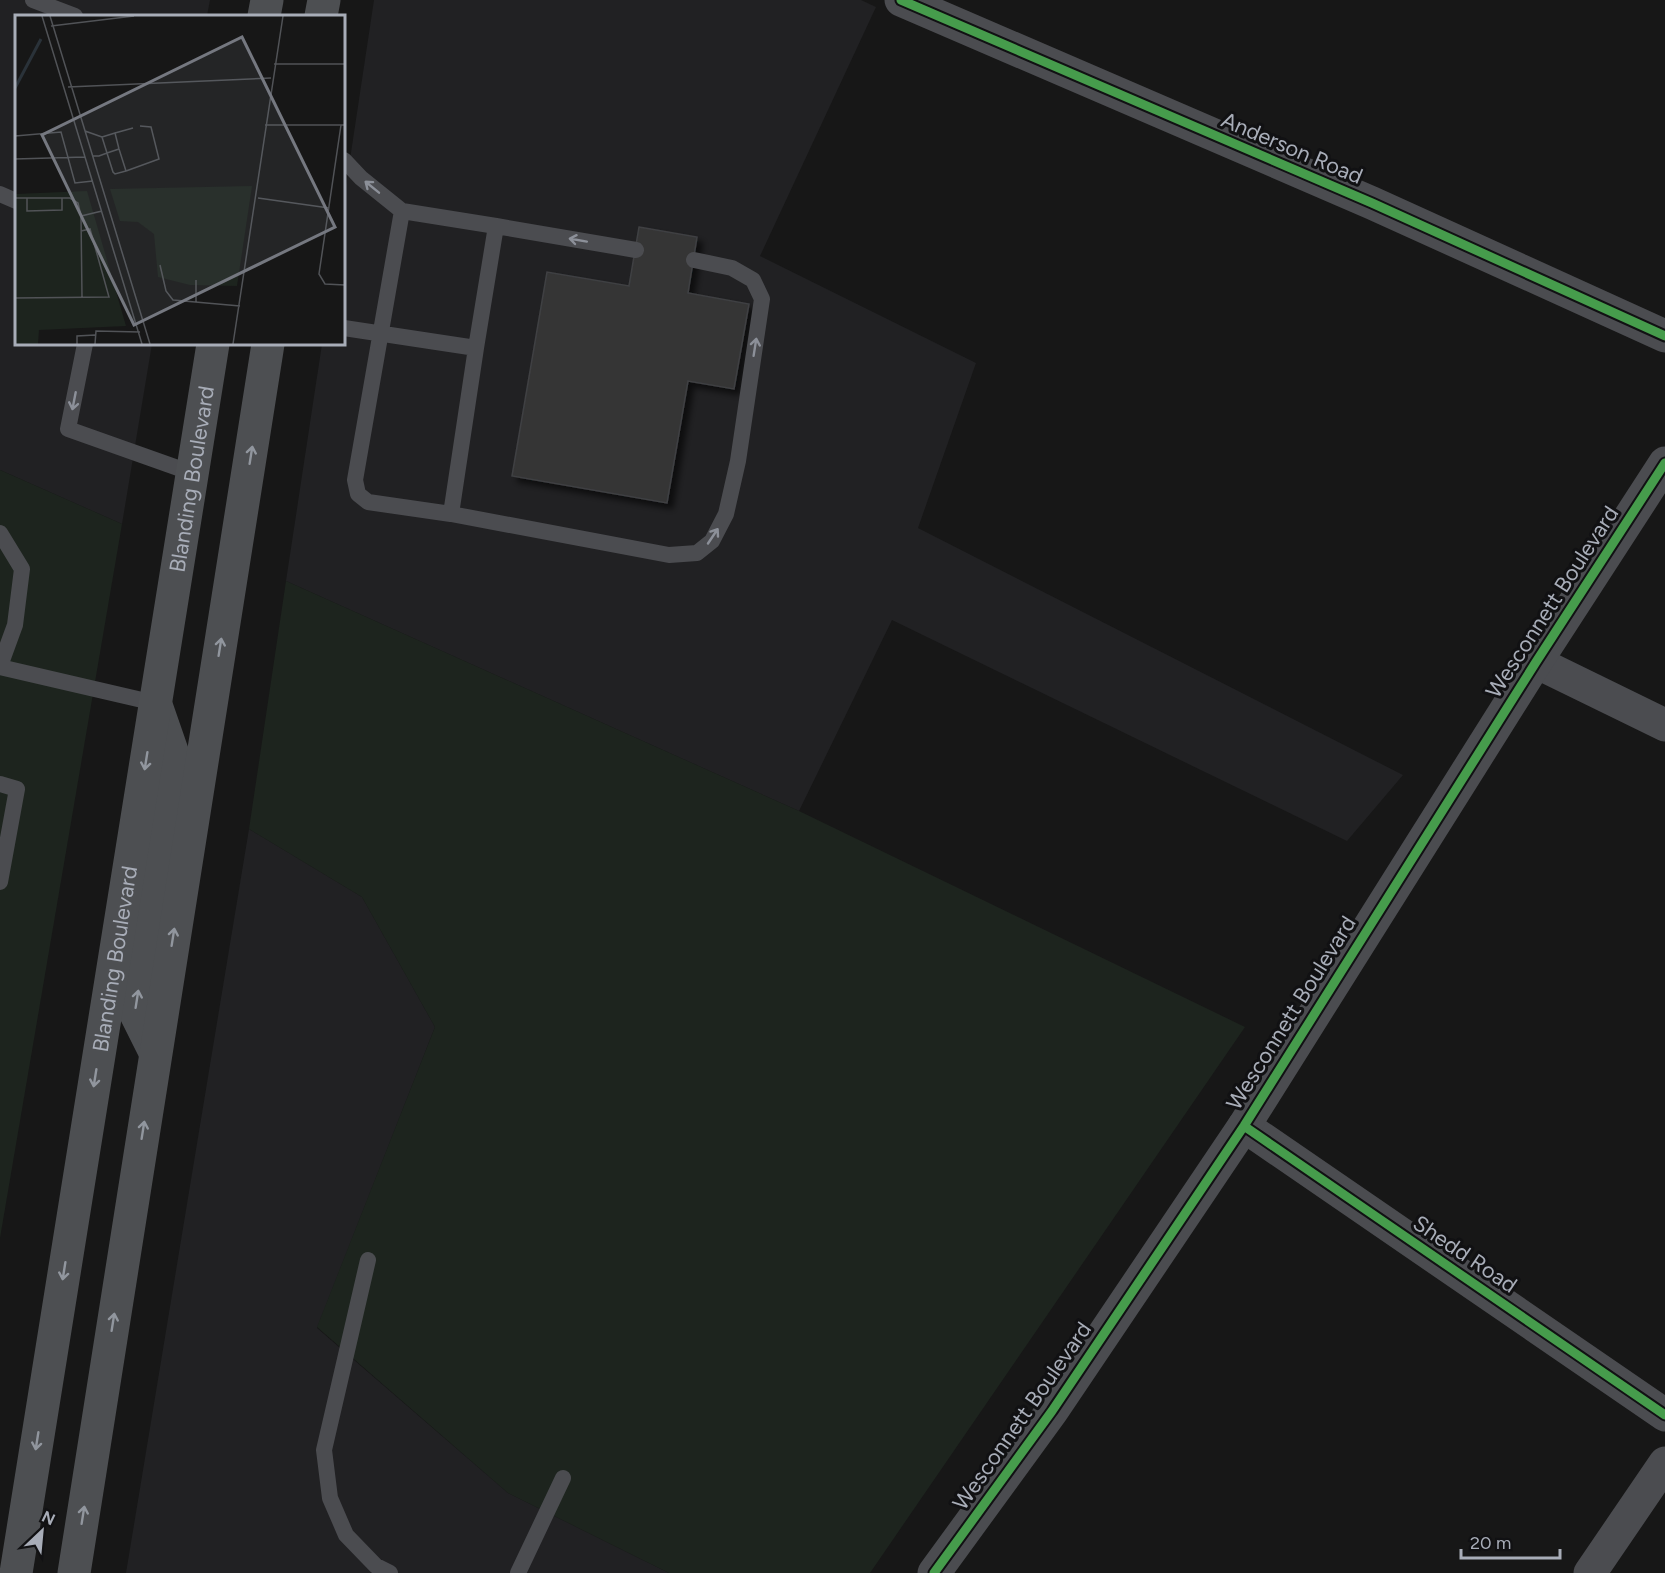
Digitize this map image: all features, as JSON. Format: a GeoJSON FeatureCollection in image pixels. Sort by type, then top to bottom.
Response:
{"type":"FeatureCollection","features":[{"type":"Feature","properties":{"kind":"main road"},"geometry":{"type":"LineString","coordinates":[[264,15],[267,0]]}},
{"type":"Feature","properties":{"kind":"main road"},"geometry":{"type":"LineString","coordinates":[[321,15],[324,0]]}},
{"type":"Feature","properties":{"kind":"main road","name":"Blanding Boulevard"},"geometry":{"type":"LineString","coordinates":[[16,1573],[213,345]]}},
{"type":"Feature","properties":{"kind":"main road"},"geometry":{"type":"LineString","coordinates":[[74,1573],[268,345]]}},
{"type":"Feature","properties":{"kind":"main road"},"geometry":{"type":"LineString","coordinates":[[155,703],[174,757],[135,1012],[155,1052]]}},
{"type":"Feature","properties":{"kind":"street","name":"Anderson Road"},"geometry":{"type":"LineString","coordinates":[[902,0],[1371,203],[1665,336]]}},
{"type":"Feature","properties":{"kind":"street","name":"Wesconnett Boulevard"},"geometry":{"type":"LineString","coordinates":[[934,1573],[1052,1411],[1244,1126],[1536,662],[1665,463]]}},
{"type":"Feature","properties":{"kind":"street"},"geometry":{"type":"LineString","coordinates":[[1536,662],[1665,725]]}},
{"type":"Feature","properties":{"kind":"street","name":"Shedd Road"},"geometry":{"type":"LineString","coordinates":[[1244,1126],[1665,1415]]}},
{"type":"Feature","properties":{"kind":"street"},"geometry":{"type":"LineString","coordinates":[[1590,1573],[1665,1463]]}},
{"type":"Feature","properties":{"kind":"lane"},"geometry":{"type":"LineString","coordinates":[[33,0],[72,15]]}},
{"type":"Feature","properties":{"kind":"lane"},"geometry":{"type":"LineString","coordinates":[[345,161],[361,178],[402,211],[636,250]]}},
{"type":"Feature","properties":{"kind":"lane"},"geometry":{"type":"LineString","coordinates":[[0,194],[15,201]]}},
{"type":"Feature","properties":{"kind":"lane"},"geometry":{"type":"LineString","coordinates":[[402,211],[355,480],[358,494],[368,502],[451,514],[669,555],[697,553],[712,541],[726,514],[738,460],[762,299],[753,280],[732,268],[694,260]]}},
{"type":"Feature","properties":{"kind":"lane"},"geometry":{"type":"LineString","coordinates":[[451,514],[496,226]]}},
{"type":"Feature","properties":{"kind":"lane"},"geometry":{"type":"LineString","coordinates":[[345,328],[476,348]]}},
{"type":"Feature","properties":{"kind":"lane"},"geometry":{"type":"LineString","coordinates":[[85,345],[68,429],[192,473]]}},
{"type":"Feature","properties":{"kind":"lane"},"geometry":{"type":"LineString","coordinates":[[0,533],[22,569],[15,624],[0,667],[155,703]]}},
{"type":"Feature","properties":{"kind":"lane"},"geometry":{"type":"LineString","coordinates":[[0,784],[17,789],[0,882]]}},
{"type":"Feature","properties":{"kind":"lane"},"geometry":{"type":"LineString","coordinates":[[368,1260],[324,1450],[330,1498],[346,1535],[376,1566],[390,1573]]}},
{"type":"Feature","properties":{"kind":"lane"},"geometry":{"type":"LineString","coordinates":[[518,1573],[562,1478]]}},
{"type":"Feature","properties":{"kind":"shaded area"},"geometry":{"type":"Polygon","coordinates":[[[0,0],[210,0],[207,15],[15,15],[15,345],[152,345],[122,524],[0,470],[0,0]]]}},
{"type":"Feature","properties":{"kind":"shaded area"},"geometry":{"type":"Polygon","coordinates":[[[374,0],[861,0],[876,7],[760,256],[976,363],[918,528],[1403,775],[1347,841],[892,620],[799,811],[286,581],[322,345],[345,345],[345,192],[374,0]]]}},
{"type":"Feature","properties":{"kind":"shaded area"},"geometry":{"type":"Polygon","coordinates":[[[0,470],[122,524],[0,1238],[0,470]]]}},
{"type":"Feature","properties":{"kind":"shaded area"},"geometry":{"type":"Polygon","coordinates":[[[286,581],[799,811],[1245,1027],[870,1573],[669,1573],[508,1493],[317,1327],[435,1027],[362,897],[249,829],[286,581]]]}},
{"type":"Feature","properties":{"kind":"shaded area"},"geometry":{"type":"Polygon","coordinates":[[[249,829],[362,897],[435,1027],[317,1328],[508,1493],[669,1573],[126,1573],[249,829]]]}},
{"type":"Feature","properties":{"kind":"building"},"geometry":{"type":"Polygon","coordinates":[[[639,227],[697,237],[688,293],[749,304],[734,389],[688,381],[667,503],[512,476],[547,272],[629,286],[639,227]]]}},
{"type":"Feature","properties":{"kind":"cycle path"},"geometry":{"type":"LineString","coordinates":[[901,0],[1372,203],[1665,336]]}},
{"type":"Feature","properties":{"kind":"cycle path"},"geometry":{"type":"LineString","coordinates":[[934,1573],[1052,1411],[1244,1126],[1536,662],[1665,463]]}},
{"type":"Feature","properties":{"kind":"cycle path"},"geometry":{"type":"LineString","coordinates":[[1244,1126],[1665,1415]]}}]}
